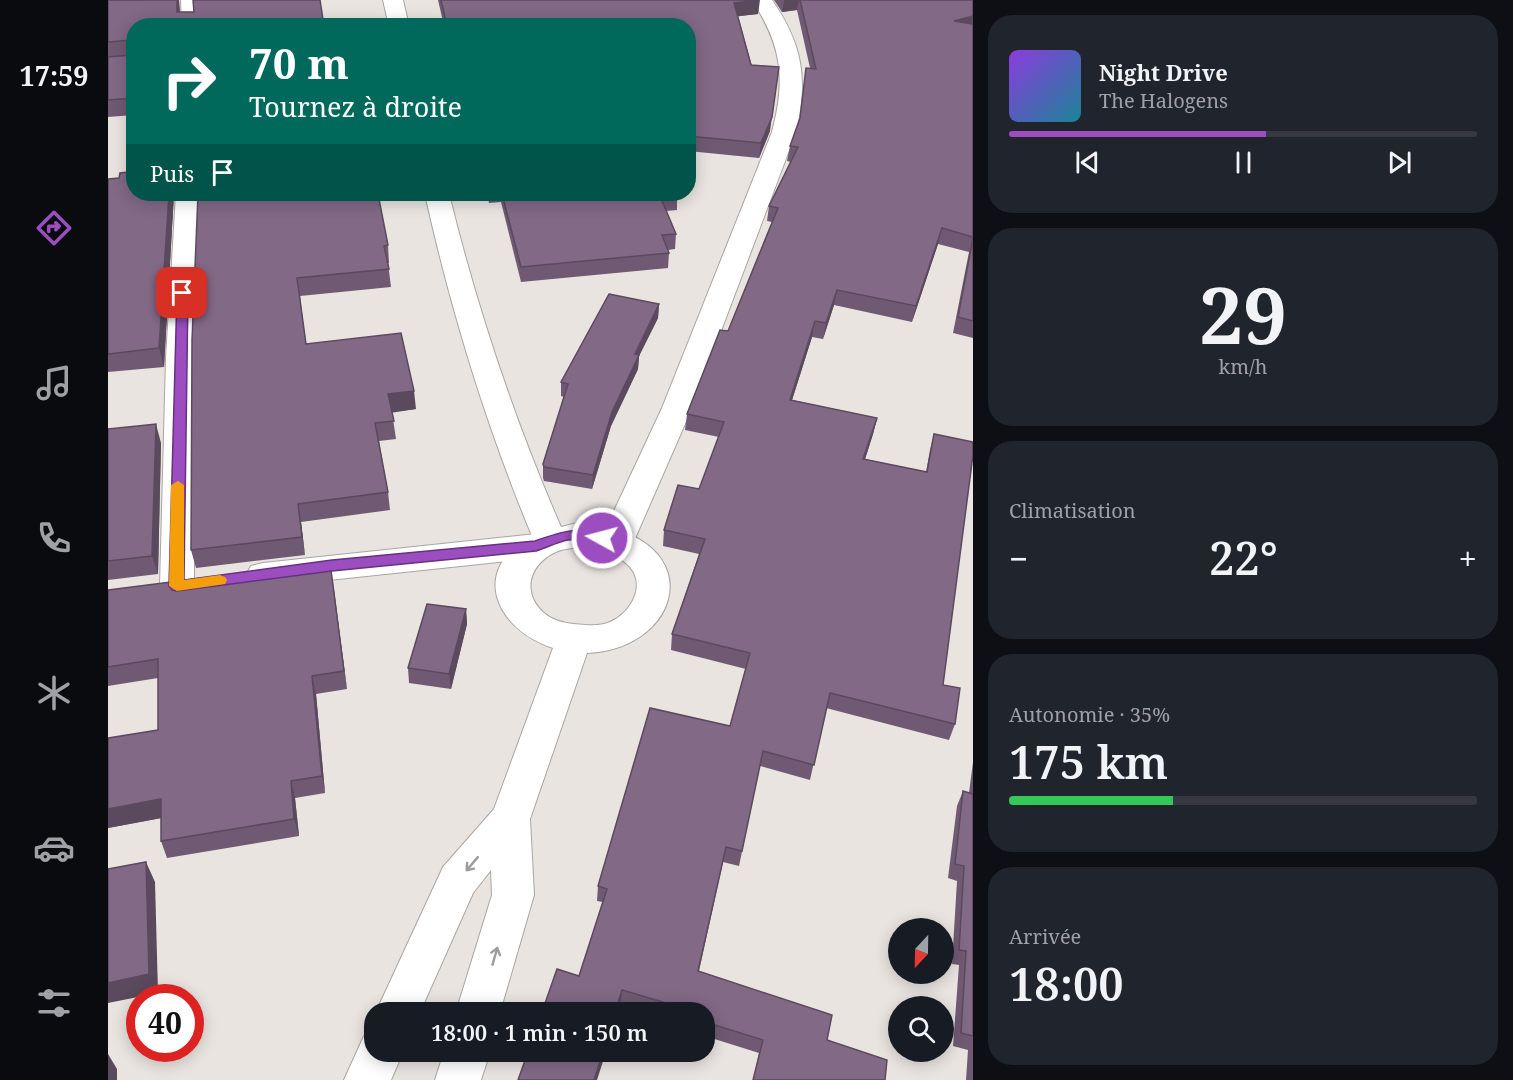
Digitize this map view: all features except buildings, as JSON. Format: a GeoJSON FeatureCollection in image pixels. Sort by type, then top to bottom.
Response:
{"type":"FeatureCollection","features":[{"type":"Feature","properties":{"kind":"street"},"geometry":{"type":"LineString","coordinates":[[393,0],[397,18]]}},
{"type":"Feature","properties":{"kind":"street"},"geometry":{"type":"LineString","coordinates":[[616,543],[677,408],[784,132],[791,107],[793,80],[791,55],[782,33],[762,0]]}},
{"type":"Feature","properties":{"kind":"street"},"geometry":{"type":"LineString","coordinates":[[177,586],[182,293],[188,201]]}},
{"type":"Feature","properties":{"kind":"street"},"geometry":{"type":"LineString","coordinates":[[438,201],[469,312],[543,542]]}},
{"type":"Feature","properties":{"kind":"street"},"geometry":{"type":"LineString","coordinates":[[142,591],[543,542],[567,535],[588,534],[631,549],[646,564],[654,581],[653,600],[643,618],[624,631],[600,639],[574,640],[551,634],[532,623],[518,608],[512,591],[512,574],[521,559],[543,542]]}},
{"type":"Feature","properties":{"kind":"street"},"geometry":{"type":"LineString","coordinates":[[403,1002],[458,880],[510,819],[574,640]]}},
{"type":"Feature","properties":{"kind":"street"},"geometry":{"type":"LineString","coordinates":[[481,1002],[513,895],[510,819]]}},
{"type":"Feature","properties":{"kind":"street"},"geometry":{"type":"LineString","coordinates":[[367,1080],[375,1062]]}},
{"type":"Feature","properties":{"kind":"street"},"geometry":{"type":"LineString","coordinates":[[458,1080],[464,1062]]}},
{"type":"Feature","properties":{"kind":"lane"},"geometry":{"type":"LineString","coordinates":[[187,0],[188,18]]}},
{"type":"Feature","properties":{"kind":"slow traffic"},"geometry":{"type":"LineString","coordinates":[[178,485],[177,586],[220,580]]}},
{"type":"Feature","properties":{"kind":"route"},"geometry":{"type":"LineString","coordinates":[[182,293],[177,586],[332,566],[536,546],[550,539],[567,535],[588,534],[602,538]]}}]}
